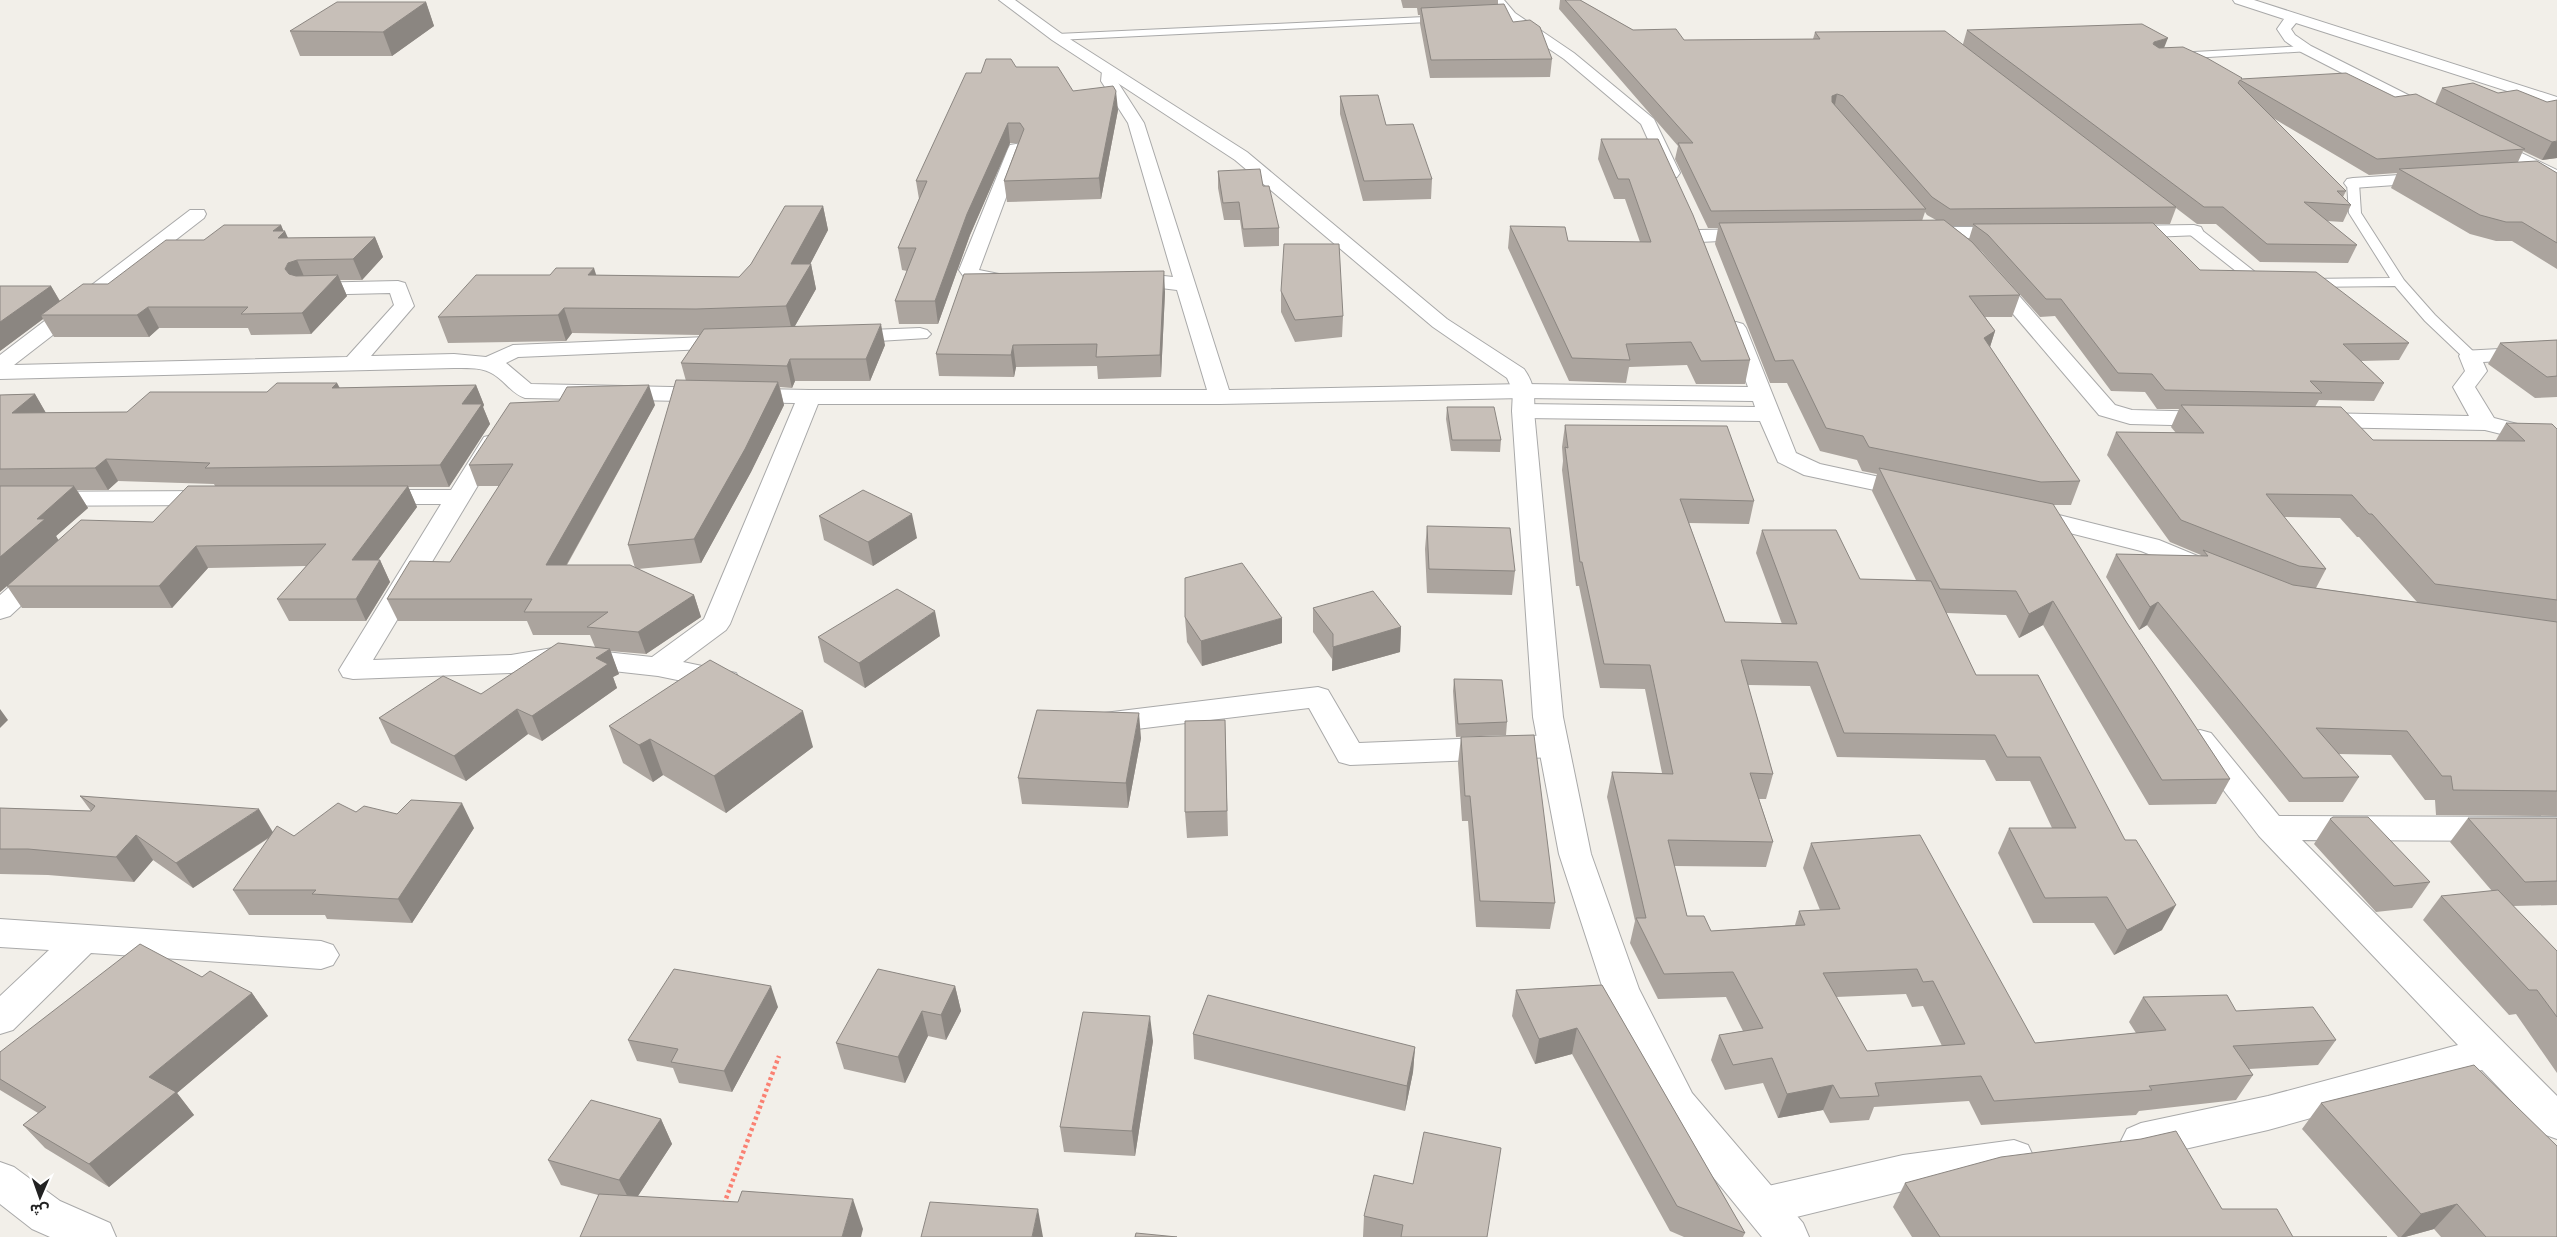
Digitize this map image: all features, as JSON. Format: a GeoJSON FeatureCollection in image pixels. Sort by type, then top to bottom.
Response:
{"type":"FeatureCollection","features":[{"type":"Feature","properties":{"kind":"street"},"geometry":{"type":"LineString","coordinates":[[1006,0],[1057,37],[1241,156],[1440,323],[1516,374],[1524,401],[1548,717],[1575,854],[1621,989],[1678,1104],[1788,1237]]}},
{"type":"Feature","properties":{"kind":"street"},"geometry":{"type":"LineString","coordinates":[[2240,0],[2557,102]]}},
{"type":"Feature","properties":{"kind":"street"},"geometry":{"type":"LineString","coordinates":[[1502,11],[1569,56],[1648,122],[1680,192]]}},
{"type":"Feature","properties":{"kind":"street"},"geometry":{"type":"LineString","coordinates":[[2292,18],[2284,29],[2290,38],[2306,49],[2447,121]]}},
{"type":"Feature","properties":{"kind":"street"},"geometry":{"type":"LineString","coordinates":[[1110,71],[1109,81],[1136,123],[1220,397]]}},
{"type":"Feature","properties":{"kind":"street"},"geometry":{"type":"LineString","coordinates":[[2474,135],[2551,174]]}},
{"type":"Feature","properties":{"kind":"street"},"geometry":{"type":"LineString","coordinates":[[1016,149],[969,270],[973,276],[998,281],[1026,280]]}},
{"type":"Feature","properties":{"kind":"street"},"geometry":{"type":"LineString","coordinates":[[2516,173],[2551,174]]}},
{"type":"Feature","properties":{"kind":"street"},"geometry":{"type":"LineString","coordinates":[[2353,183],[2448,177]]}},
{"type":"Feature","properties":{"kind":"street"},"geometry":{"type":"LineString","coordinates":[[2171,213],[2194,231]]}},
{"type":"Feature","properties":{"kind":"street"},"geometry":{"type":"LineString","coordinates":[[0,365],[197,214]]}},
{"type":"Feature","properties":{"kind":"street"},"geometry":{"type":"LineString","coordinates":[[2107,232],[2194,231]]}},
{"type":"Feature","properties":{"kind":"street"},"geometry":{"type":"LineString","coordinates":[[1904,234],[2030,232]]}},
{"type":"Feature","properties":{"kind":"street"},"geometry":{"type":"LineString","coordinates":[[1943,233],[1973,258],[2107,410],[2130,417],[2229,419]]}},
{"type":"Feature","properties":{"kind":"street"},"geometry":{"type":"LineString","coordinates":[[1699,236],[1768,235]]}},
{"type":"Feature","properties":{"kind":"street"},"geometry":{"type":"LineString","coordinates":[[1110,278],[1186,285]]}},
{"type":"Feature","properties":{"kind":"street"},"geometry":{"type":"LineString","coordinates":[[306,289],[398,287],[404,306],[353,364]]}},
{"type":"Feature","properties":{"kind":"street"},"geometry":{"type":"LineString","coordinates":[[1727,306],[1786,457],[1813,470],[1929,494]]}},
{"type":"Feature","properties":{"kind":"street"},"geometry":{"type":"LineString","coordinates":[[830,338],[920,334]]}},
{"type":"Feature","properties":{"kind":"street"},"geometry":{"type":"LineString","coordinates":[[491,363],[513,350],[751,341]]}},
{"type":"Feature","properties":{"kind":"street"},"geometry":{"type":"LineString","coordinates":[[2485,423],[2464,387],[2476,371],[2470,356],[2557,352]]}},
{"type":"Feature","properties":{"kind":"street"},"geometry":{"type":"LineString","coordinates":[[0,372],[454,361],[491,363],[510,374],[515,407],[456,497],[353,670],[511,664],[559,656],[658,667],[736,682],[753,691]]}},
{"type":"Feature","properties":{"kind":"street"},"geometry":{"type":"LineString","coordinates":[[515,407],[809,396],[1220,397],[1765,404]]}},
{"type":"Feature","properties":{"kind":"street"},"geometry":{"type":"LineString","coordinates":[[658,667],[716,624],[809,396]]}},
{"type":"Feature","properties":{"kind":"street"},"geometry":{"type":"LineString","coordinates":[[2298,420],[2485,423],[2557,441]]}},
{"type":"Feature","properties":{"kind":"street"},"geometry":{"type":"LineString","coordinates":[[349,497],[456,497]]}},
{"type":"Feature","properties":{"kind":"street"},"geometry":{"type":"LineString","coordinates":[[96,524],[124,498]]}},
{"type":"Feature","properties":{"kind":"street"},"geometry":{"type":"LineString","coordinates":[[0,499],[231,498]]}},
{"type":"Feature","properties":{"kind":"street"},"geometry":{"type":"LineString","coordinates":[[2006,510],[2054,520],[2150,545],[2230,579]]}},
{"type":"Feature","properties":{"kind":"street"},"geometry":{"type":"LineString","coordinates":[[2054,520],[2075,553]]}},
{"type":"Feature","properties":{"kind":"street"},"geometry":{"type":"LineString","coordinates":[[0,610],[61,555]]}},
{"type":"Feature","properties":{"kind":"street"},"geometry":{"type":"LineString","coordinates":[[1104,724],[1318,697],[1350,754],[1554,746]]}},
{"type":"Feature","properties":{"kind":"street"},"geometry":{"type":"LineString","coordinates":[[2180,714],[2270,828],[2557,1122]]}},
{"type":"Feature","properties":{"kind":"street"},"geometry":{"type":"LineString","coordinates":[[2270,828],[2557,829]]}},
{"type":"Feature","properties":{"kind":"street"},"geometry":{"type":"LineString","coordinates":[[0,933],[321,955]]}},
{"type":"Feature","properties":{"kind":"street"},"geometry":{"type":"LineString","coordinates":[[0,1019],[84,938]]}},
{"type":"Feature","properties":{"kind":"street"},"geometry":{"type":"LineString","coordinates":[[2105,1147],[2268,1113],[2490,1052]]}},
{"type":"Feature","properties":{"kind":"street"},"geometry":{"type":"LineString","coordinates":[[1764,1206],[1904,1173],[2048,1154]]}},
{"type":"Feature","properties":{"kind":"street"},"geometry":{"type":"LineString","coordinates":[[0,1180],[46,1215],[95,1237]]}},
{"type":"Feature","properties":{"kind":"lane"},"geometry":{"type":"LineString","coordinates":[[1057,37],[1452,18]]}},
{"type":"Feature","properties":{"kind":"lane"},"geometry":{"type":"LineString","coordinates":[[2164,57],[2306,49]]}},
{"type":"Feature","properties":{"kind":"lane"},"geometry":{"type":"LineString","coordinates":[[2353,183],[2354,213],[2399,282],[2430,318],[2470,356]]}},
{"type":"Feature","properties":{"kind":"lane"},"geometry":{"type":"LineString","coordinates":[[1922,219],[1943,233]]}},
{"type":"Feature","properties":{"kind":"lane"},"geometry":{"type":"LineString","coordinates":[[2194,231],[2261,284],[2399,282]]}},
{"type":"Feature","properties":{"kind":"path"},"geometry":{"type":"LineString","coordinates":[[722,1210],[779,1056]]}},
{"type":"Feature","properties":{"kind":"building"},"geometry":{"type":"Polygon","coordinates":[[[1565,0],[1580,0],[1633,30],[1676,29],[1684,40],[1820,39],[1815,32],[1945,31],[2176,207],[1950,209],[1932,197],[1843,96],[1837,94],[1832,96],[1832,102],[1926,209],[1711,211],[1678,143],[1693,143],[1565,0]]]}},
{"type":"Feature","properties":{"kind":"building"},"geometry":{"type":"Polygon","coordinates":[[[337,2],[426,2],[383,32],[290,31],[337,2]]]}},
{"type":"Feature","properties":{"kind":"building"},"geometry":{"type":"Polygon","coordinates":[[[1504,4],[1513,22],[1530,20],[1540,27],[1552,59],[1431,60],[1421,8],[1504,4]]]}},
{"type":"Feature","properties":{"kind":"building"},"geometry":{"type":"Polygon","coordinates":[[[2142,24],[2168,38],[2154,42],[2153,44],[2159,48],[2183,47],[2207,58],[2241,79],[2346,73],[2395,97],[2416,94],[2525,149],[2377,159],[2240,80],[2238,83],[2346,191],[2337,191],[2351,205],[2304,202],[2357,245],[2267,244],[2223,207],[2204,207],[1967,30],[2142,24]]]}},
{"type":"Feature","properties":{"kind":"building"},"geometry":{"type":"Polygon","coordinates":[[[986,59],[1011,59],[1016,67],[1058,67],[1073,91],[1113,86],[1116,91],[1099,178],[1004,181],[1024,129],[1020,123],[1008,123],[967,214],[935,301],[895,301],[916,248],[898,248],[927,181],[916,181],[966,73],[981,73],[986,59]]]}},
{"type":"Feature","properties":{"kind":"building"},"geometry":{"type":"Polygon","coordinates":[[[2473,83],[2498,93],[2517,90],[2547,102],[2557,100],[2557,141],[2552,142],[2442,88],[2473,83]]]}},
{"type":"Feature","properties":{"kind":"building"},"geometry":{"type":"Polygon","coordinates":[[[1378,95],[1386,125],[1413,124],[1432,179],[1364,181],[1340,96],[1378,95]]]}},
{"type":"Feature","properties":{"kind":"building"},"geometry":{"type":"Polygon","coordinates":[[[1601,139],[1658,139],[1693,215],[1750,360],[1701,361],[1691,342],[1626,344],[1630,360],[1572,358],[1510,226],[1565,227],[1568,241],[1651,242],[1629,179],[1618,179],[1601,139]]]}},
{"type":"Feature","properties":{"kind":"building"},"geometry":{"type":"Polygon","coordinates":[[[2537,161],[2557,173],[2557,243],[2522,222],[2506,222],[2480,215],[2399,169],[2537,161]]]}},
{"type":"Feature","properties":{"kind":"building"},"geometry":{"type":"Polygon","coordinates":[[[1260,169],[1263,186],[1269,186],[1279,228],[1243,229],[1239,202],[1223,203],[1218,171],[1260,169]]]}},
{"type":"Feature","properties":{"kind":"building"},"geometry":{"type":"Polygon","coordinates":[[[785,206],[823,206],[791,264],[811,264],[786,306],[696,309],[564,308],[558,315],[438,317],[476,275],[550,275],[556,268],[594,268],[588,275],[739,277],[751,264],[785,206]]]}},
{"type":"Feature","properties":{"kind":"building"},"geometry":{"type":"Polygon","coordinates":[[[1944,220],[1972,242],[2020,295],[1969,296],[1995,331],[1984,338],[2080,481],[2041,482],[1869,447],[1863,436],[1826,428],[1793,360],[1775,361],[1719,223],[1944,220]]]}},
{"type":"Feature","properties":{"kind":"building"},"geometry":{"type":"Polygon","coordinates":[[[2153,223],[2200,270],[2316,272],[2409,343],[2343,344],[2384,383],[2310,381],[2322,393],[2165,390],[2152,374],[2118,373],[2061,299],[2046,299],[1988,235],[1973,224],[2153,223]]]}},
{"type":"Feature","properties":{"kind":"building"},"geometry":{"type":"Polygon","coordinates":[[[224,225],[281,225],[273,231],[285,231],[278,238],[375,237],[353,259],[297,260],[288,263],[285,269],[289,274],[296,276],[338,275],[302,313],[241,314],[248,307],[148,307],[137,315],[41,315],[83,284],[108,284],[166,240],[204,240],[224,225]]]}},
{"type":"Feature","properties":{"kind":"building"},"geometry":{"type":"Polygon","coordinates":[[[1284,244],[1339,244],[1343,316],[1295,320],[1281,291],[1284,244]]]}},
{"type":"Feature","properties":{"kind":"building"},"geometry":{"type":"Polygon","coordinates":[[[1164,271],[1160,355],[1096,357],[1097,344],[1013,345],[1011,355],[936,354],[964,274],[1164,271]]]}},
{"type":"Feature","properties":{"kind":"building"},"geometry":{"type":"Polygon","coordinates":[[[0,286],[51,286],[0,322],[0,286]]]}},
{"type":"Feature","properties":{"kind":"building"},"geometry":{"type":"Polygon","coordinates":[[[881,324],[866,359],[790,359],[787,366],[681,363],[704,329],[881,324]]]}},
{"type":"Feature","properties":{"kind":"building"},"geometry":{"type":"Polygon","coordinates":[[[2557,340],[2557,376],[2547,377],[2500,343],[2557,340]]]}},
{"type":"Feature","properties":{"kind":"building"},"geometry":{"type":"Polygon","coordinates":[[[676,380],[778,382],[745,449],[694,539],[628,545],[676,380]]]}},
{"type":"Feature","properties":{"kind":"building"},"geometry":{"type":"Polygon","coordinates":[[[277,383],[337,383],[332,388],[476,385],[462,404],[482,404],[440,465],[205,468],[210,463],[106,459],[95,468],[0,469],[0,395],[35,394],[12,413],[127,412],[150,392],[267,392],[277,383]]]}},
{"type":"Feature","properties":{"kind":"building"},"geometry":{"type":"Polygon","coordinates":[[[649,385],[546,565],[630,565],[694,595],[638,632],[587,627],[608,612],[524,612],[532,599],[387,599],[410,561],[450,562],[513,464],[469,465],[510,403],[559,401],[567,387],[649,385]]]}},
{"type":"Feature","properties":{"kind":"building"},"geometry":{"type":"Polygon","coordinates":[[[2181,405],[2341,407],[2373,440],[2525,441],[2506,423],[2552,424],[2557,429],[2557,600],[2435,584],[2372,514],[2369,514],[2352,495],[2266,494],[2326,569],[2299,566],[2181,520],[2116,432],[2204,433],[2181,405]]]}},
{"type":"Feature","properties":{"kind":"building"},"geometry":{"type":"Polygon","coordinates":[[[1447,407],[1494,407],[1501,440],[1452,440],[1447,407]]]}},
{"type":"Feature","properties":{"kind":"building"},"geometry":{"type":"Polygon","coordinates":[[[1565,425],[1727,426],[1754,501],[1680,499],[1725,622],[1797,624],[1762,530],[1836,530],[1860,579],[1931,581],[1976,675],[2038,675],[2125,840],[2136,840],[2176,905],[2127,930],[2107,897],[2045,898],[2009,828],[2076,828],[2040,757],[2007,757],[1995,735],[1844,733],[1817,662],[1741,660],[1773,774],[1750,773],[1773,842],[1668,840],[1687,916],[1704,916],[1711,931],[1805,925],[1799,911],[1840,909],[1811,843],[1920,835],[2035,1043],[2166,1030],[2143,997],[2227,995],[2236,1011],[2313,1007],[2336,1040],[2233,1046],[2253,1075],[2149,1086],[2152,1090],[1994,1101],[1981,1076],[1875,1083],[1879,1096],[1840,1098],[1833,1085],[1787,1094],[1772,1058],[1733,1065],[1719,1035],[1763,1028],[1733,972],[1664,974],[1636,918],[1646,918],[1612,772],[1673,774],[1650,665],[1604,664],[1582,562],[1580,562],[1565,447],[1568,448],[1565,425]],[[1917,969],[1823,973],[1867,1051],[1965,1044],[1933,981],[1923,982],[1917,969]]]}},
{"type":"Feature","properties":{"kind":"building"},"geometry":{"type":"Polygon","coordinates":[[[1879,468],[2053,504],[2127,623],[2230,779],[2162,780],[2053,601],[2029,614],[2016,591],[1940,589],[1879,468]]]}},
{"type":"Feature","properties":{"kind":"building"},"geometry":{"type":"Polygon","coordinates":[[[0,486],[74,486],[37,519],[45,519],[0,557],[0,486]]]}},
{"type":"Feature","properties":{"kind":"building"},"geometry":{"type":"Polygon","coordinates":[[[188,486],[408,486],[352,560],[380,560],[356,599],[277,599],[326,544],[196,546],[159,586],[7,586],[81,520],[153,522],[188,486]]]}},
{"type":"Feature","properties":{"kind":"building"},"geometry":{"type":"Polygon","coordinates":[[[863,490],[912,514],[868,542],[819,516],[863,490]]]}},
{"type":"Feature","properties":{"kind":"building"},"geometry":{"type":"Polygon","coordinates":[[[1427,526],[1510,528],[1515,571],[1429,569],[1427,526]]]}},
{"type":"Feature","properties":{"kind":"building"},"geometry":{"type":"Polygon","coordinates":[[[2203,550],[2293,585],[2557,622],[2557,791],[2453,790],[2451,776],[2442,776],[2407,731],[2316,728],[2359,777],[2303,778],[2158,602],[2150,607],[2116,554],[2208,556],[2203,550]]]}},
{"type":"Feature","properties":{"kind":"building"},"geometry":{"type":"Polygon","coordinates":[[[1242,563],[1282,618],[1201,641],[1185,617],[1185,578],[1242,563]]]}},
{"type":"Feature","properties":{"kind":"building"},"geometry":{"type":"Polygon","coordinates":[[[897,589],[935,611],[859,663],[818,637],[897,589]]]}},
{"type":"Feature","properties":{"kind":"building"},"geometry":{"type":"Polygon","coordinates":[[[1373,591],[1401,627],[1333,647],[1333,634],[1313,608],[1373,591]]]}},
{"type":"Feature","properties":{"kind":"building"},"geometry":{"type":"Polygon","coordinates":[[[558,643],[610,649],[596,658],[608,664],[532,716],[517,709],[454,756],[379,718],[443,676],[481,694],[558,643]]]}},
{"type":"Feature","properties":{"kind":"building"},"geometry":{"type":"Polygon","coordinates":[[[710,660],[803,711],[714,776],[650,739],[639,745],[609,726],[710,660]]]}},
{"type":"Feature","properties":{"kind":"building"},"geometry":{"type":"Polygon","coordinates":[[[1454,679],[1502,680],[1507,722],[1458,724],[1454,679]]]}},
{"type":"Feature","properties":{"kind":"building"},"geometry":{"type":"Polygon","coordinates":[[[1037,710],[1139,713],[1126,783],[1018,778],[1037,710]]]}},
{"type":"Feature","properties":{"kind":"building"},"geometry":{"type":"Polygon","coordinates":[[[1225,720],[1227,811],[1185,812],[1185,721],[1225,720]]]}},
{"type":"Feature","properties":{"kind":"building"},"geometry":{"type":"Polygon","coordinates":[[[1534,735],[1555,903],[1480,901],[1470,796],[1465,796],[1461,737],[1534,735]]]}},
{"type":"Feature","properties":{"kind":"building"},"geometry":{"type":"Polygon","coordinates":[[[80,796],[259,809],[176,863],[136,835],[116,857],[28,849],[0,849],[0,808],[91,811],[95,806],[80,796]]]}},
{"type":"Feature","properties":{"kind":"building"},"geometry":{"type":"Polygon","coordinates":[[[411,800],[462,803],[398,899],[312,894],[316,890],[233,890],[277,826],[294,836],[338,803],[356,812],[364,806],[397,814],[411,800]]]}},
{"type":"Feature","properties":{"kind":"building"},"geometry":{"type":"Polygon","coordinates":[[[2333,817],[2368,817],[2430,882],[2394,886],[2330,819],[2333,817]]]}},
{"type":"Feature","properties":{"kind":"building"},"geometry":{"type":"Polygon","coordinates":[[[2468,818],[2557,818],[2557,881],[2525,882],[2468,818]]]}},
{"type":"Feature","properties":{"kind":"building"},"geometry":{"type":"Polygon","coordinates":[[[2498,890],[2557,951],[2557,1017],[2537,990],[2529,990],[2441,896],[2498,890]]]}},
{"type":"Feature","properties":{"kind":"building"},"geometry":{"type":"Polygon","coordinates":[[[140,944],[202,977],[210,971],[252,993],[149,1077],[176,1092],[89,1164],[23,1125],[46,1107],[0,1079],[0,1052],[140,944]]]}},
{"type":"Feature","properties":{"kind":"building"},"geometry":{"type":"Polygon","coordinates":[[[674,969],[771,986],[724,1071],[671,1062],[678,1049],[628,1040],[674,969]]]}},
{"type":"Feature","properties":{"kind":"building"},"geometry":{"type":"Polygon","coordinates":[[[878,969],[955,986],[941,1015],[922,1011],[898,1057],[836,1043],[878,969]]]}},
{"type":"Feature","properties":{"kind":"building"},"geometry":{"type":"Polygon","coordinates":[[[1602,985],[1745,1233],[1677,1206],[1577,1028],[1539,1039],[1516,990],[1602,985]]]}},
{"type":"Feature","properties":{"kind":"building"},"geometry":{"type":"Polygon","coordinates":[[[1208,995],[1415,1047],[1407,1086],[1193,1034],[1208,995]]]}},
{"type":"Feature","properties":{"kind":"building"},"geometry":{"type":"Polygon","coordinates":[[[1083,1012],[1150,1016],[1132,1131],[1060,1127],[1083,1012]]]}},
{"type":"Feature","properties":{"kind":"building"},"geometry":{"type":"Polygon","coordinates":[[[2474,1065],[2557,1146],[2557,1237],[2486,1237],[2457,1204],[2421,1214],[2321,1103],[2474,1065]]]}},
{"type":"Feature","properties":{"kind":"building"},"geometry":{"type":"Polygon","coordinates":[[[591,1100],[661,1119],[619,1180],[548,1160],[591,1100]]]}},
{"type":"Feature","properties":{"kind":"building"},"geometry":{"type":"Polygon","coordinates":[[[2176,1131],[2222,1209],[2277,1209],[2293,1237],[1940,1237],[1905,1183],[2001,1157],[2141,1139],[2176,1131]]]}},
{"type":"Feature","properties":{"kind":"building"},"geometry":{"type":"Polygon","coordinates":[[[1424,1132],[1501,1148],[1487,1237],[1401,1237],[1403,1225],[1364,1216],[1374,1175],[1413,1184],[1424,1132]]]}},
{"type":"Feature","properties":{"kind":"building"},"geometry":{"type":"Polygon","coordinates":[[[742,1191],[853,1199],[842,1237],[580,1237],[599,1194],[738,1202],[742,1191]]]}},
{"type":"Feature","properties":{"kind":"building"},"geometry":{"type":"Polygon","coordinates":[[[930,1202],[1038,1209],[1032,1237],[921,1237],[930,1202]]]}},
{"type":"Feature","properties":{"kind":"building"},"geometry":{"type":"Polygon","coordinates":[[[1136,1233],[1177,1237],[1135,1237],[1136,1233]]]}}]}
